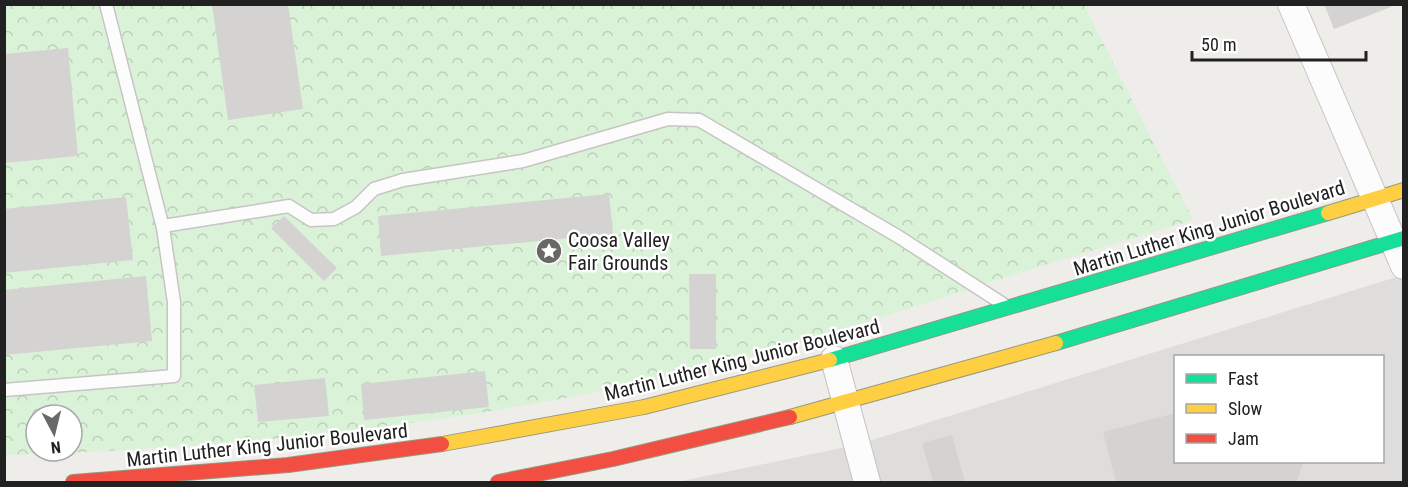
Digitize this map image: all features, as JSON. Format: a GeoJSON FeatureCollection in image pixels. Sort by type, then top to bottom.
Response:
{"type":"FeatureCollection","features":[{"type":"Feature","properties":{"kind":"main road","name":"Martin Luther King Junior Boulevard"},"geometry":{"type":"LineString","coordinates":[[73,483],[269,468],[436,446],[643,407],[834,359],[1404,190]]}},
{"type":"Feature","properties":{"kind":"main road"},"geometry":{"type":"LineString","coordinates":[[498,483],[705,441],[845,404],[1399,239]]}},
{"type":"Feature","properties":{"kind":"street"},"geometry":{"type":"LineString","coordinates":[[1292,4],[1376,198],[1399,239],[1404,266]]}},
{"type":"Feature","properties":{"kind":"street"},"geometry":{"type":"LineString","coordinates":[[834,359],[867,483]]}},
{"type":"Feature","properties":{"kind":"lane"},"geometry":{"type":"LineString","coordinates":[[4,390],[174,376],[174,302],[163,226],[106,4]]}},
{"type":"Feature","properties":{"kind":"lane"},"geometry":{"type":"LineString","coordinates":[[163,226],[289,206],[311,220],[334,219],[356,207],[374,189],[403,180],[523,161],[668,119],[699,120],[899,237],[1009,307]]}},
{"type":"Feature","properties":{"kind":"shaded area"},"geometry":{"type":"Polygon","coordinates":[[[1403,275],[1403,482],[677,482],[856,445],[1403,275]]]}},
{"type":"Feature","properties":{"kind":"green space","name":"Coosa Valley Fair Grounds"},"geometry":{"type":"Polygon","coordinates":[[[4,5],[1084,5],[1193,220],[795,344],[717,366],[595,393],[427,421],[343,432],[174,447],[84,452],[84,403],[24,403],[24,454],[5,455],[4,5]]]}},
{"type":"Feature","properties":{"kind":"building"},"geometry":{"type":"Polygon","coordinates":[[[212,4],[288,4],[303,109],[228,120],[212,4]]]}},
{"type":"Feature","properties":{"kind":"building"},"geometry":{"type":"Polygon","coordinates":[[[1324,4],[1390,4],[1391,7],[1334,29],[1324,4]]]}},
{"type":"Feature","properties":{"kind":"building"},"geometry":{"type":"Polygon","coordinates":[[[68,48],[78,156],[4,163],[4,54],[68,48]]]}},
{"type":"Feature","properties":{"kind":"building"},"geometry":{"type":"Polygon","coordinates":[[[609,194],[613,234],[381,256],[378,216],[609,194]]]}},
{"type":"Feature","properties":{"kind":"building"},"geometry":{"type":"Polygon","coordinates":[[[126,197],[133,260],[4,273],[4,209],[126,197]]]}},
{"type":"Feature","properties":{"kind":"building"},"geometry":{"type":"Polygon","coordinates":[[[284,216],[337,268],[324,281],[271,228],[284,216]]]}},
{"type":"Feature","properties":{"kind":"building"},"geometry":{"type":"Polygon","coordinates":[[[689,274],[716,274],[716,349],[690,349],[689,274]]]}},
{"type":"Feature","properties":{"kind":"building"},"geometry":{"type":"Polygon","coordinates":[[[146,276],[152,341],[4,355],[4,290],[146,276]]]}},
{"type":"Feature","properties":{"kind":"building"},"geometry":{"type":"Polygon","coordinates":[[[485,371],[489,407],[364,420],[361,384],[485,371]]]}},
{"type":"Feature","properties":{"kind":"building"},"geometry":{"type":"Polygon","coordinates":[[[325,378],[329,416],[258,422],[254,385],[325,378]]]}},
{"type":"Feature","properties":{"kind":"building"},"geometry":{"type":"Polygon","coordinates":[[[1174,414],[1174,463],[1303,463],[1297,482],[1116,482],[1103,432],[1174,414]]]}},
{"type":"Feature","properties":{"kind":"building"},"geometry":{"type":"Polygon","coordinates":[[[952,435],[965,482],[933,482],[922,443],[952,435]]]}},
{"type":"Feature","properties":{"kind":"traffic: fast"},"geometry":{"type":"LineString","coordinates":[[830,360],[1328,213]]}},
{"type":"Feature","properties":{"kind":"traffic: fast"},"geometry":{"type":"LineString","coordinates":[[1056,343],[1404,238]]}},
{"type":"Feature","properties":{"kind":"traffic: slow"},"geometry":{"type":"LineString","coordinates":[[1328,213],[1404,190]]}},
{"type":"Feature","properties":{"kind":"traffic: slow"},"geometry":{"type":"LineString","coordinates":[[790,417],[1056,343]]}},
{"type":"Feature","properties":{"kind":"traffic: slow"},"geometry":{"type":"LineString","coordinates":[[442,444],[644,407],[830,360]]}},
{"type":"Feature","properties":{"kind":"traffic: jam"},"geometry":{"type":"LineString","coordinates":[[498,482],[613,459],[790,417]]}},
{"type":"Feature","properties":{"kind":"traffic: jam"},"geometry":{"type":"LineString","coordinates":[[73,482],[288,465],[442,444]]}},
{"type":"Feature","properties":{"kind":"place","name":"Coosa Valley Fair Grounds"},"geometry":{"type":"Point","coordinates":[549,251]}}]}
